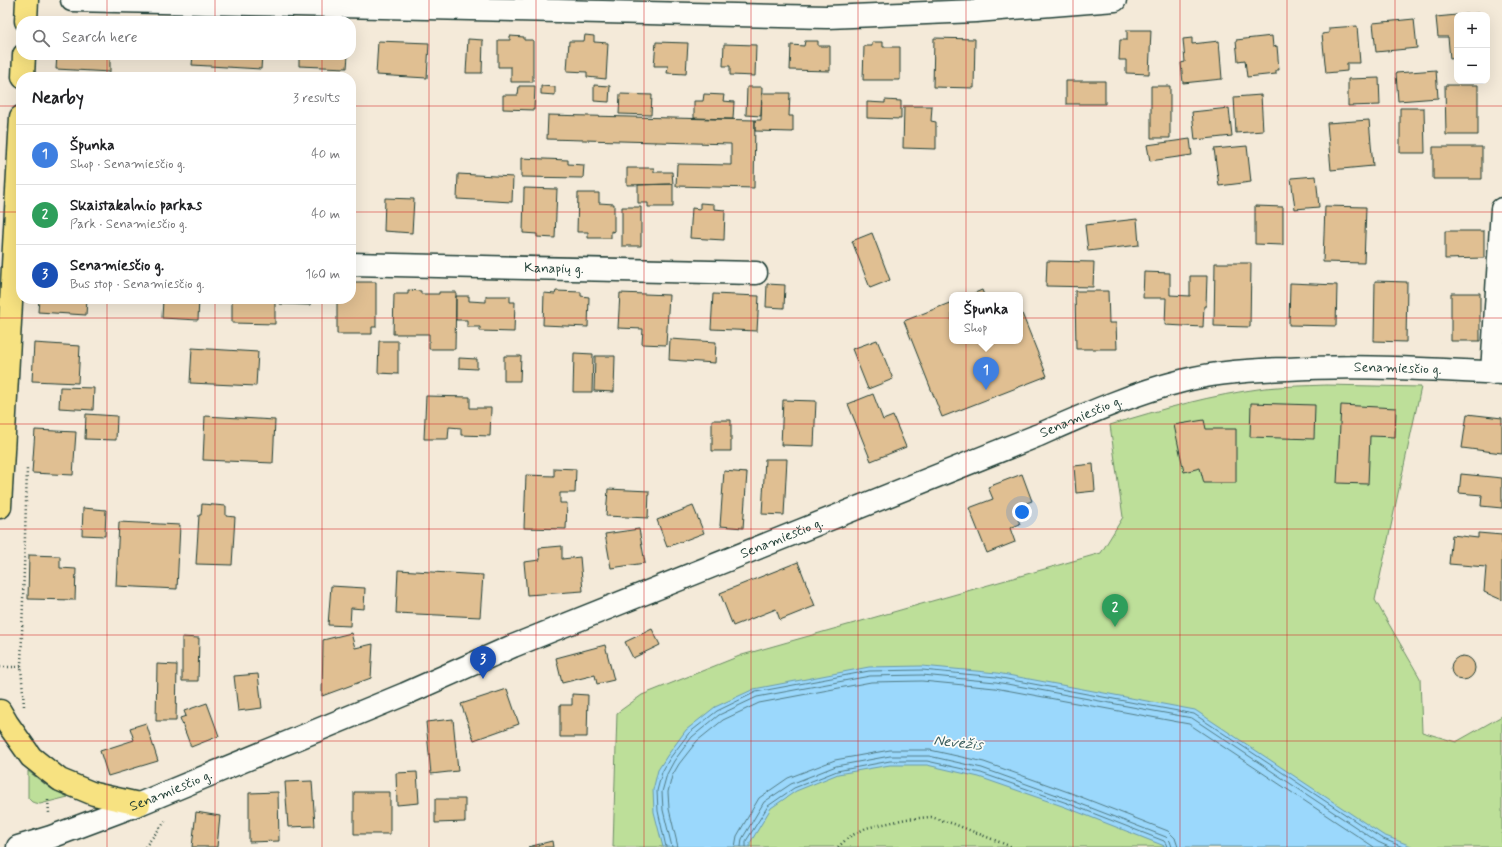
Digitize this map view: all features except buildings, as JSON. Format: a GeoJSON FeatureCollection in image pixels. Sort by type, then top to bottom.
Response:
{"type":"FeatureCollection","features":[{"type":"Feature","properties":{"kind":"highway"},"geometry":{"type":"LineString","coordinates":[[26,16],[27,0]]}},
{"type":"Feature","properties":{"kind":"highway"},"geometry":{"type":"LineString","coordinates":[[23,72],[24,60]]}},
{"type":"Feature","properties":{"kind":"highway"},"geometry":{"type":"LineString","coordinates":[[0,507],[16,268]]}},
{"type":"Feature","properties":{"kind":"highway"},"geometry":{"type":"LineString","coordinates":[[0,711],[7,724],[31,757],[60,780],[94,794],[139,804]]}},
{"type":"Feature","properties":{"kind":"street"},"geometry":{"type":"LineString","coordinates":[[72,0],[976,11],[1115,0]]}},
{"type":"Feature","properties":{"kind":"street"},"geometry":{"type":"LineString","coordinates":[[1497,373],[1502,209]]}},
{"type":"Feature","properties":{"kind":"street","name":"Kanapių g."},"geometry":{"type":"LineString","coordinates":[[356,264],[756,272]]}},
{"type":"Feature","properties":{"kind":"street","name":"Senamiesčio g."},"geometry":{"type":"LineString","coordinates":[[18,847],[51,837],[139,804],[405,694],[513,646],[1034,437],[1108,405],[1182,381],[1244,370],[1321,367],[1436,369],[1497,373]]}},
{"type":"Feature","properties":{"kind":"path"},"geometry":{"type":"LineString","coordinates":[[25,710],[21,668],[27,468]]}},
{"type":"Feature","properties":{"kind":"path"},"geometry":{"type":"LineString","coordinates":[[0,667],[21,668]]}},
{"type":"Feature","properties":{"kind":"path"},"geometry":{"type":"LineString","coordinates":[[46,770],[51,837]]}},
{"type":"Feature","properties":{"kind":"path"},"geometry":{"type":"LineString","coordinates":[[145,847],[171,813]]}},
{"type":"Feature","properties":{"kind":"path"},"geometry":{"type":"LineString","coordinates":[[838,847],[849,837],[866,828],[906,819],[931,817],[954,824],[1012,847]]}},
{"type":"Feature","properties":{"kind":"green space"},"geometry":{"type":"Polygon","coordinates":[[[1326,385],[1421,387],[1375,600],[1420,678],[1422,732],[1456,742],[1502,716],[1502,847],[613,847],[617,713],[642,695],[742,655],[1101,553],[1123,517],[1110,425],[1167,408],[1226,394],[1265,388],[1326,385]]]}},
{"type":"Feature","properties":{"kind":"green space"},"geometry":{"type":"Polygon","coordinates":[[[28,771],[50,788],[68,797],[40,804],[32,802],[28,798],[28,771]]]}},
{"type":"Feature","properties":{"kind":"water","name":"Nevėžis"},"geometry":{"type":"Polygon","coordinates":[[[922,666],[997,673],[1195,710],[1383,835],[1414,847],[1167,847],[1065,807],[979,777],[927,765],[890,765],[838,774],[796,791],[771,808],[750,843],[750,847],[663,847],[654,812],[653,790],[658,770],[686,730],[715,707],[754,689],[869,667],[922,666]]]}},
{"type":"Feature","properties":{"kind":"place","name":"Špunka"},"geometry":{"type":"Point","coordinates":[986,390]}},
{"type":"Feature","properties":{"kind":"place","name":"Skaistakalnio parkas"},"geometry":{"type":"Point","coordinates":[1115,627]}},
{"type":"Feature","properties":{"kind":"place","name":"Senamiesčio g."},"geometry":{"type":"Point","coordinates":[483,679]}}]}
